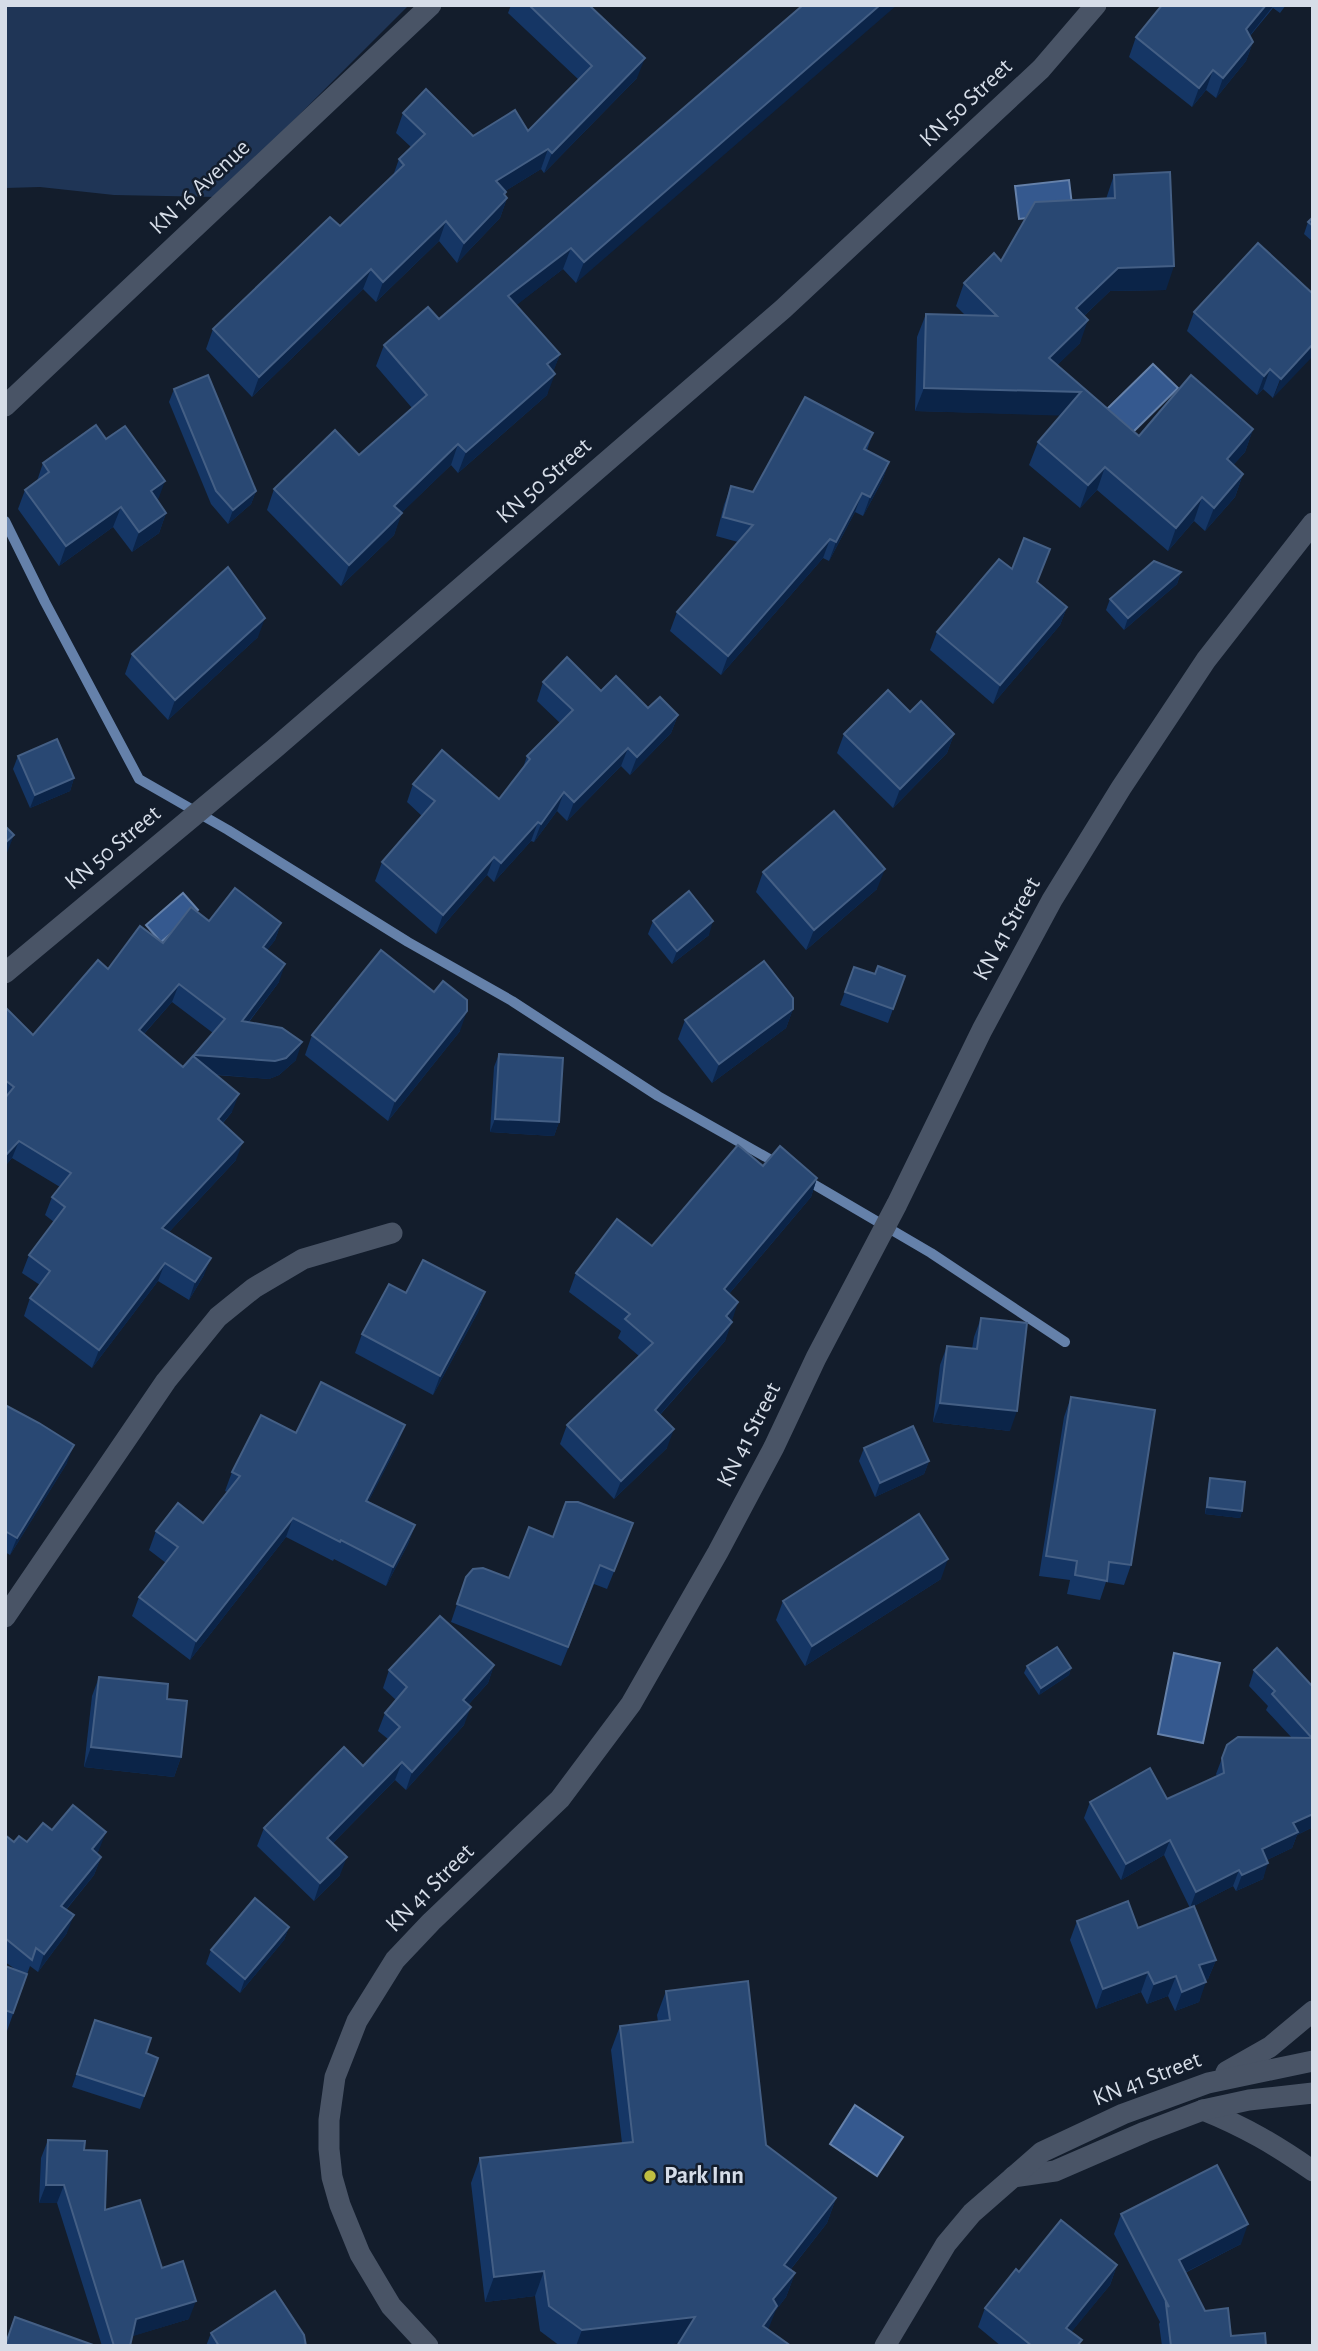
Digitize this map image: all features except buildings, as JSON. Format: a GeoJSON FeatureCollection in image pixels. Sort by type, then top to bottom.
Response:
{"type":"FeatureCollection","features":[{"type":"Feature","properties":{"kind":"main road","name":"KN 16 Avenue"},"geometry":{"type":"LineString","coordinates":[[5,406],[432,5]]}},
{"type":"Feature","properties":{"kind":"main road","name":"KN 50 Street"},"geometry":{"type":"LineString","coordinates":[[5,973],[274,749],[783,309],[1041,69],[1096,5]]}},
{"type":"Feature","properties":{"kind":"main road","name":"KN 41 Street"},"geometry":{"type":"LineString","coordinates":[[428,2346],[391,2306],[359,2254],[332,2177],[329,2120],[335,2077],[356,2021],[395,1960],[560,1799],[631,1704],[768,1458],[982,1030],[1052,900],[1121,788],[1206,660],[1313,523]]}},
{"type":"Feature","properties":{"kind":"main road"},"geometry":{"type":"LineString","coordinates":[[5,1617],[166,1381],[218,1317],[254,1288],[303,1259],[392,1233]]}},
{"type":"Feature","properties":{"kind":"main road"},"geometry":{"type":"LineString","coordinates":[[1208,2083],[1270,2047],[1313,2011]]}},
{"type":"Feature","properties":{"kind":"main road","name":"KN 41 Street"},"geometry":{"type":"LineString","coordinates":[[885,2346],[946,2244],[972,2213],[1042,2152],[1123,2114],[1208,2083],[1313,2061]]}},
{"type":"Feature","properties":{"kind":"main road","name":"KN 41 Street"},"geometry":{"type":"LineString","coordinates":[[1013,2178],[1055,2171],[1203,2110],[1249,2100],[1313,2093]]}},
{"type":"Feature","properties":{"kind":"main road"},"geometry":{"type":"LineString","coordinates":[[1203,2110],[1272,2142],[1313,2171]]}},
{"type":"Feature","properties":{"kind":"shaded area"},"geometry":{"type":"Polygon","coordinates":[[[5,5],[409,5],[217,197],[114,195],[40,187],[5,188],[5,5]]]}},
{"type":"Feature","properties":{"kind":"shaded area"},"geometry":{"type":"Polygon","coordinates":[[[1069,180],[1073,213],[1019,219],[1015,186],[1069,180]]]}},
{"type":"Feature","properties":{"kind":"shaded area"},"geometry":{"type":"Polygon","coordinates":[[[1153,364],[1178,388],[1132,433],[1107,409],[1153,364]]]}},
{"type":"Feature","properties":{"kind":"shaded area"},"geometry":{"type":"Polygon","coordinates":[[[183,893],[198,910],[161,942],[146,925],[183,893]]]}},
{"type":"Feature","properties":{"kind":"shaded area"},"geometry":{"type":"Polygon","coordinates":[[[1174,1653],[1220,1663],[1203,1743],[1158,1734],[1174,1653]]]}},
{"type":"Feature","properties":{"kind":"shaded area"},"geometry":{"type":"Polygon","coordinates":[[[855,2105],[903,2137],[877,2176],[830,2144],[855,2105]]]}},
{"type":"Feature","properties":{"kind":"waterway"},"geometry":{"type":"LineString","coordinates":[[5,521],[139,779],[228,830],[408,942],[512,1001],[658,1096],[780,1165]]}},
{"type":"Feature","properties":{"kind":"waterway"},"geometry":{"type":"LineString","coordinates":[[803,1178],[931,1253],[1065,1342]]}},
{"type":"Feature","properties":{"kind":"place","name":"Park Inn"},"geometry":{"type":"Point","coordinates":[650,2176]}}]}
